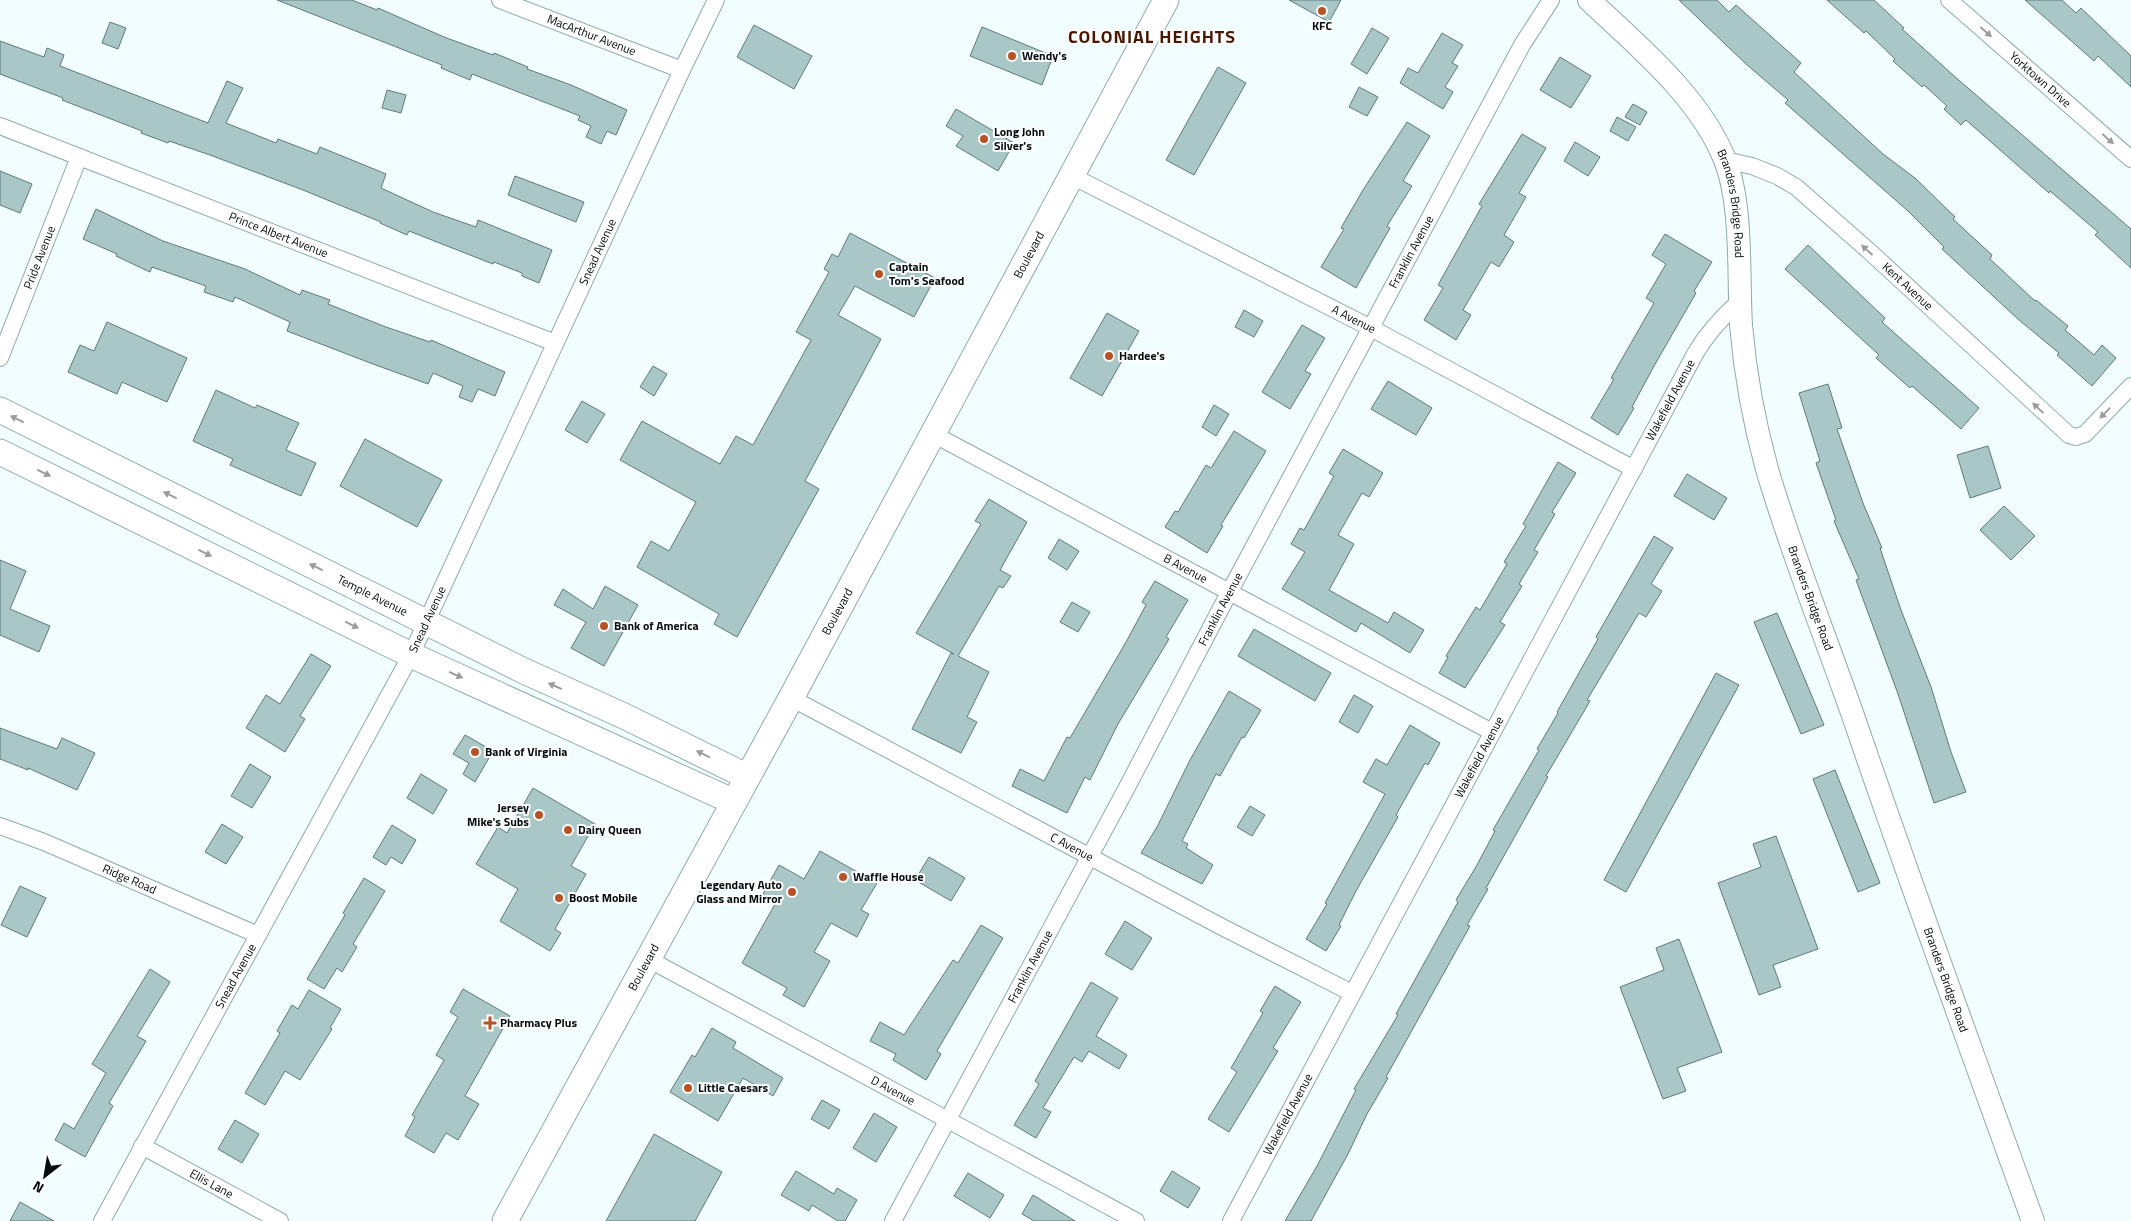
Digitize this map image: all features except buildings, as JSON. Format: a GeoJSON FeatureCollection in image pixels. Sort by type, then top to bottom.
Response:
{"type":"FeatureCollection","features":[{"type":"Feature","properties":{"kind":"main road","name":"Boulevard"},"geometry":{"type":"LineString","coordinates":[[505,1221],[734,802],[746,776],[791,698],[1166,0]]}},
{"type":"Feature","properties":{"kind":"main road","name":"Temple Avenue"},"geometry":{"type":"LineString","coordinates":[[0,410],[524,671],[746,776]]}},
{"type":"Feature","properties":{"kind":"main road"},"geometry":{"type":"LineString","coordinates":[[0,452],[411,655],[734,802]]}},
{"type":"Feature","properties":{"kind":"street","name":"MacArthur Avenue"},"geometry":{"type":"LineString","coordinates":[[500,0],[682,70]]}},
{"type":"Feature","properties":{"kind":"street","name":"Snead Avenue"},"geometry":{"type":"LineString","coordinates":[[102,1221],[428,622],[555,344],[716,0]]}},
{"type":"Feature","properties":{"kind":"street","name":"Franklin Avenue"},"geometry":{"type":"LineString","coordinates":[[893,1221],[1522,45],[1551,0]]}},
{"type":"Feature","properties":{"kind":"street","name":"Branders Bridge Road"},"geometry":{"type":"LineString","coordinates":[[1588,0],[1631,39],[1695,107],[1711,130],[1731,176],[1736,204],[1740,301],[1749,385],[1767,468],[1786,530],[1884,808],[2033,1221]]}},
{"type":"Feature","properties":{"kind":"street","name":"Yorktown Drive"},"geometry":{"type":"LineString","coordinates":[[1949,0],[2131,159]]}},
{"type":"Feature","properties":{"kind":"street","name":"Prince Albert Avenue"},"geometry":{"type":"LineString","coordinates":[[0,126],[555,344]]}},
{"type":"Feature","properties":{"kind":"street","name":"Pride Avenue"},"geometry":{"type":"LineString","coordinates":[[0,358],[79,157]]}},
{"type":"Feature","properties":{"kind":"street","name":"Kent Avenue"},"geometry":{"type":"LineString","coordinates":[[1725,160],[1752,166],[1777,176],[1796,187],[1869,251],[2064,432],[2076,437],[2085,434],[2131,386]]}},
{"type":"Feature","properties":{"kind":"street","name":"A Avenue"},"geometry":{"type":"LineString","coordinates":[[1072,176],[1371,328],[1634,468]]}},
{"type":"Feature","properties":{"kind":"street","name":"Wakefield Avenue"},"geometry":{"type":"LineString","coordinates":[[1231,1221],[1706,336],[1724,315],[1740,301]]}},
{"type":"Feature","properties":{"kind":"street","name":"B Avenue"},"geometry":{"type":"LineString","coordinates":[[933,434],[1492,732]]}},
{"type":"Feature","properties":{"kind":"street","name":"C Avenue"},"geometry":{"type":"LineString","coordinates":[[791,698],[1089,857],[1352,994]]}},
{"type":"Feature","properties":{"kind":"street","name":"Ridge Road"},"geometry":{"type":"LineString","coordinates":[[0,826],[44,842],[258,935]]}},
{"type":"Feature","properties":{"kind":"street","name":"D Avenue"},"geometry":{"type":"LineString","coordinates":[[648,959],[1136,1221]]}},
{"type":"Feature","properties":{"kind":"street","name":"Ellis Lane"},"geometry":{"type":"LineString","coordinates":[[142,1146],[280,1221]]}},
{"type":"Feature","properties":{"kind":"place","name":"KFC"},"geometry":{"type":"Point","coordinates":[1322,11]}},
{"type":"Feature","properties":{"kind":"place","name":"Wendy's"},"geometry":{"type":"Point","coordinates":[1012,56]}},
{"type":"Feature","properties":{"kind":"place","name":"Long John Silver's"},"geometry":{"type":"Point","coordinates":[984,139]}},
{"type":"Feature","properties":{"kind":"place","name":"Captain Tom's Seafood"},"geometry":{"type":"Point","coordinates":[879,274]}},
{"type":"Feature","properties":{"kind":"place","name":"Hardee's"},"geometry":{"type":"Point","coordinates":[1109,356]}},
{"type":"Feature","properties":{"kind":"place","name":"Bank of America"},"geometry":{"type":"Point","coordinates":[604,626]}},
{"type":"Feature","properties":{"kind":"place","name":"Bank of Virginia"},"geometry":{"type":"Point","coordinates":[475,752]}},
{"type":"Feature","properties":{"kind":"place","name":"Jersey Mike's Subs"},"geometry":{"type":"Point","coordinates":[539,815]}},
{"type":"Feature","properties":{"kind":"place","name":"Dairy Queen"},"geometry":{"type":"Point","coordinates":[568,830]}},
{"type":"Feature","properties":{"kind":"place","name":"Waffle House"},"geometry":{"type":"Point","coordinates":[843,877]}},
{"type":"Feature","properties":{"kind":"place","name":"Legendary Auto Glass and Mirror"},"geometry":{"type":"Point","coordinates":[792,892]}},
{"type":"Feature","properties":{"kind":"place","name":"Boost Mobile"},"geometry":{"type":"Point","coordinates":[559,898]}},
{"type":"Feature","properties":{"kind":"place","name":"Pharmacy Plus"},"geometry":{"type":"Point","coordinates":[490,1023]}},
{"type":"Feature","properties":{"kind":"place","name":"Little Caesars"},"geometry":{"type":"Point","coordinates":[688,1088]}},
{"type":"Feature","properties":{"kind":"district","name":"COLONIAL HEIGHTS"},"geometry":{"type":"Point","coordinates":[1152,37]}}]}
